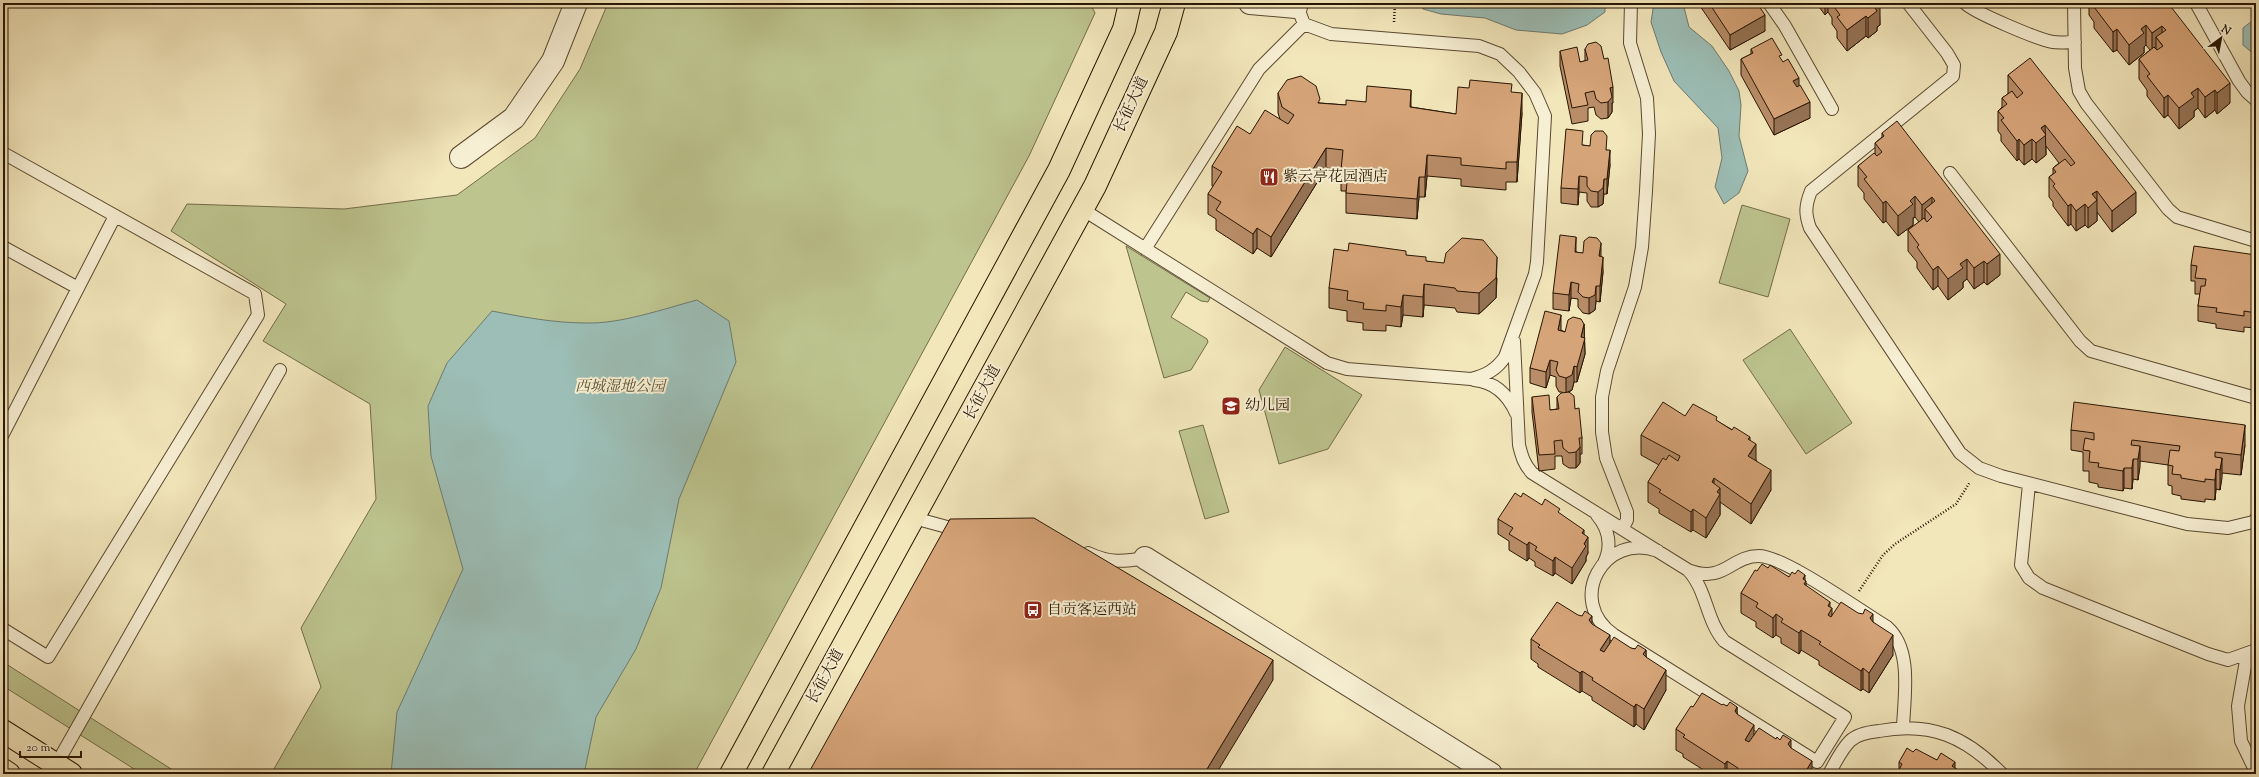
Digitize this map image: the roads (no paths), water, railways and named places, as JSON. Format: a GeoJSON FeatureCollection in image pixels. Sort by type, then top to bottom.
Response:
{"type":"FeatureCollection","features":[{"type":"Feature","properties":{"kind":"main road"},"geometry":{"type":"LineString","coordinates":[[731,774],[1059,170],[1124,29],[1130,3]]}},
{"type":"Feature","properties":{"kind":"main road","name":"长征大道"},"geometry":{"type":"LineString","coordinates":[[773,774],[1095,186],[1166,32],[1174,3]]}},
{"type":"Feature","properties":{"kind":"main road"},"geometry":{"type":"LineString","coordinates":[[3,731],[64,769]]}},
{"type":"Feature","properties":{"kind":"main road"},"geometry":{"type":"LineString","coordinates":[[3,770],[9,774]]}},
{"type":"Feature","properties":{"kind":"street"},"geometry":{"type":"LineString","coordinates":[[461,157],[514,118],[553,60],[576,3]]}},
{"type":"Feature","properties":{"kind":"street"},"geometry":{"type":"LineString","coordinates":[[1250,3],[1299,11]]}},
{"type":"Feature","properties":{"kind":"street"},"geometry":{"type":"LineString","coordinates":[[1145,558],[1491,774]]}},
{"type":"Feature","properties":{"kind":"lane"},"geometry":{"type":"LineString","coordinates":[[1622,529],[1627,520],[1627,512],[1606,458],[1602,432],[1602,397],[1607,371],[1636,287],[1642,248],[1649,134],[1647,98],[1630,43],[1631,3]]}},
{"type":"Feature","properties":{"kind":"lane"},"geometry":{"type":"LineString","coordinates":[[1769,3],[1785,26],[1832,109]]}},
{"type":"Feature","properties":{"kind":"lane"},"geometry":{"type":"LineString","coordinates":[[1908,3],[1947,53],[1954,65],[1953,76],[1811,192],[1806,202],[1805,215],[1810,228],[1960,453],[1979,468],[2029,484],[2187,524],[2228,528],[2253,522],[2256,519]]}},
{"type":"Feature","properties":{"kind":"lane"},"geometry":{"type":"LineString","coordinates":[[1965,3],[1970,8],[1983,15],[2052,42],[2075,42]]}},
{"type":"Feature","properties":{"kind":"lane"},"geometry":{"type":"LineString","coordinates":[[2074,3],[2076,80],[2086,103],[2168,209],[2177,217],[2256,241]]}},
{"type":"Feature","properties":{"kind":"lane"},"geometry":{"type":"LineString","coordinates":[[2196,3],[2239,81],[2247,92],[2256,100]]}},
{"type":"Feature","properties":{"kind":"lane"},"geometry":{"type":"LineString","coordinates":[[1144,249],[1259,69],[1299,11],[1331,34],[1480,46],[1500,54],[1519,72],[1535,93],[1545,116],[1537,262],[1535,274],[1505,357],[1500,365],[1484,376],[1471,379]]}},
{"type":"Feature","properties":{"kind":"lane"},"geometry":{"type":"LineString","coordinates":[[3,153],[255,294],[258,315],[48,657],[3,629]]}},
{"type":"Feature","properties":{"kind":"lane"},"geometry":{"type":"LineString","coordinates":[[1950,173],[2080,341],[2090,351],[2256,398]]}},
{"type":"Feature","properties":{"kind":"lane"},"geometry":{"type":"LineString","coordinates":[[1082,210],[1327,362],[1348,369],[1483,381],[1504,393],[1518,416]]}},
{"type":"Feature","properties":{"kind":"lane"},"geometry":{"type":"LineString","coordinates":[[3,434],[6,420],[78,288],[115,216]]}},
{"type":"Feature","properties":{"kind":"lane"},"geometry":{"type":"LineString","coordinates":[[3,247],[78,288]]}},
{"type":"Feature","properties":{"kind":"lane"},"geometry":{"type":"LineString","coordinates":[[1514,334],[1519,445],[1522,458],[1532,473],[1688,570],[1696,573],[1714,574],[1751,556],[1767,556],[1783,562],[1894,633],[1902,649],[1904,658],[1903,728]]}},
{"type":"Feature","properties":{"kind":"lane"},"geometry":{"type":"LineString","coordinates":[[64,769],[280,370]]}},
{"type":"Feature","properties":{"kind":"lane"},"geometry":{"type":"LineString","coordinates":[[2029,484],[2021,565],[2029,578],[2043,588],[2208,654],[2228,660],[2252,652]]}},
{"type":"Feature","properties":{"kind":"lane"},"geometry":{"type":"LineString","coordinates":[[1592,510],[1607,532],[1609,550],[1604,564],[1594,582],[1590,599],[1597,620],[1604,628],[1817,762],[1829,773],[1846,746],[1858,736],[1903,728],[1942,734],[1968,744],[1983,754],[2002,774]]}},
{"type":"Feature","properties":{"kind":"lane"},"geometry":{"type":"LineString","coordinates":[[914,518],[948,527],[977,528]]}},
{"type":"Feature","properties":{"kind":"lane"},"geometry":{"type":"LineString","coordinates":[[1604,564],[1618,552],[1632,547],[1647,547],[1658,552]]}},
{"type":"Feature","properties":{"kind":"lane"},"geometry":{"type":"LineString","coordinates":[[1079,550],[1099,558],[1120,562],[1145,558]]}},
{"type":"Feature","properties":{"kind":"lane"},"geometry":{"type":"LineString","coordinates":[[1688,570],[1699,585],[1714,625],[1724,641],[1845,717],[1817,762]]}},
{"type":"Feature","properties":{"kind":"lane"},"geometry":{"type":"LineString","coordinates":[[2252,652],[2238,706],[2241,741],[2256,772]]}},
{"type":"Feature","properties":{"kind":"water"},"geometry":{"type":"Polygon","coordinates":[[[1421,3],[1605,3],[1605,12],[1587,25],[1562,34],[1516,30],[1485,18],[1441,14],[1423,9],[1421,3]]]}},
{"type":"Feature","properties":{"kind":"water"},"geometry":{"type":"Polygon","coordinates":[[[1654,3],[1683,3],[1689,27],[1712,46],[1729,71],[1739,91],[1741,105],[1739,136],[1748,171],[1739,193],[1724,204],[1715,187],[1722,158],[1718,128],[1674,81],[1661,52],[1651,22],[1654,3]]]}},
{"type":"Feature","properties":{"kind":"water"},"geometry":{"type":"Polygon","coordinates":[[[2256,18],[2256,56],[2243,45],[2243,28],[2256,18]]]}},
{"type":"Feature","properties":{"kind":"water"},"geometry":{"type":"Polygon","coordinates":[[[697,300],[729,321],[736,362],[679,499],[661,588],[636,649],[596,717],[584,774],[391,774],[397,712],[463,569],[431,456],[428,406],[447,363],[492,311],[551,321],[599,323],[628,319],[697,300]]]}},
{"type":"Feature","properties":{"kind":"place","name":"紫云亭花园酒店"},"geometry":{"type":"Point","coordinates":[1269,177]}},
{"type":"Feature","properties":{"kind":"place","name":"幼儿园"},"geometry":{"type":"Point","coordinates":[1231,406]}},
{"type":"Feature","properties":{"kind":"place","name":"自贡客运西站"},"geometry":{"type":"Point","coordinates":[1033,610]}},
{"type":"Feature","properties":{"kind":"park label","name":"西城湿地公园"},"geometry":{"type":"Point","coordinates":[620,387]}}]}
